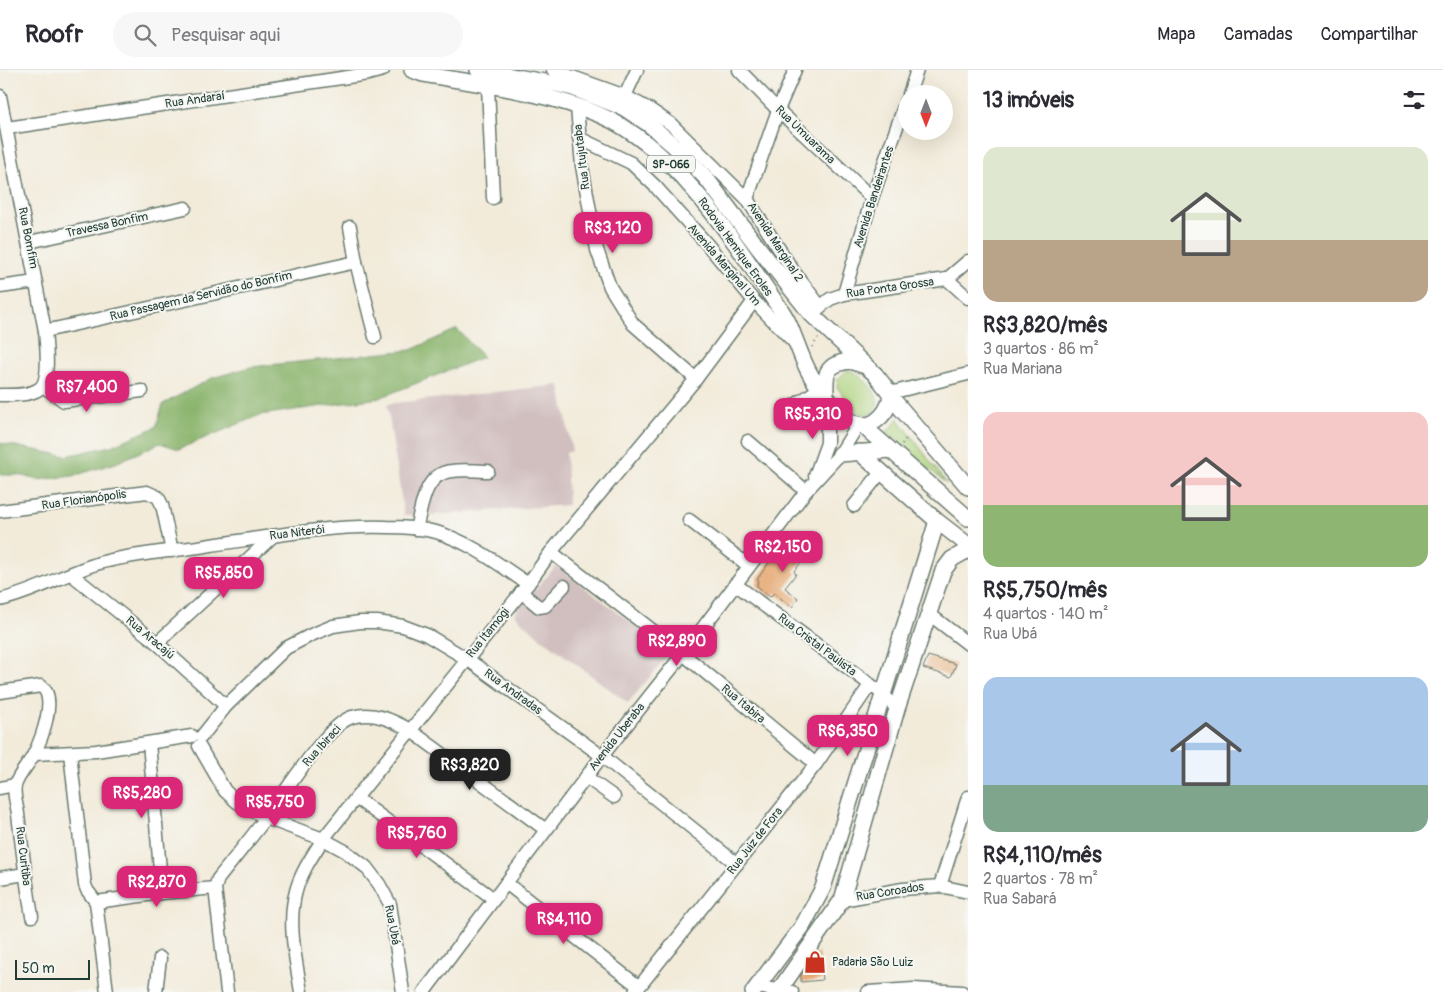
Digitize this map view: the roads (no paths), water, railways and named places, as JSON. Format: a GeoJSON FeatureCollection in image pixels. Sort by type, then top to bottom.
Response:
{"type":"FeatureCollection","features":[{"type":"Feature","properties":{"kind":"main road","name":"Rodovia Henrique Eroles"},"geometry":{"type":"LineString","coordinates":[[412,70],[423,74],[558,101],[600,115],[622,126],[646,143],[671,165],[722,225],[788,321],[810,375],[824,394]]}},
{"type":"Feature","properties":{"kind":"main road","name":"Rodovia Henrique Eroles"},"geometry":{"type":"LineString","coordinates":[[478,70],[573,88],[624,108],[650,125],[681,152],[706,178],[757,246],[816,310],[824,328],[866,366]]}},
{"type":"Feature","properties":{"kind":"main road"},"geometry":{"type":"LineString","coordinates":[[824,394],[825,380],[830,366],[838,362],[850,361],[866,366]]}},
{"type":"Feature","properties":{"kind":"main road","name":"SP-066"},"geometry":{"type":"LineString","coordinates":[[866,366],[875,374],[916,427],[968,487]]}},
{"type":"Feature","properties":{"kind":"main road","name":"SP-066"},"geometry":{"type":"LineString","coordinates":[[824,394],[849,420],[860,425],[968,518]]}},
{"type":"Feature","properties":{"kind":"main road"},"geometry":{"type":"LineString","coordinates":[[860,425],[873,422],[881,416],[887,408],[891,395]]}},
{"type":"Feature","properties":{"kind":"main road"},"geometry":{"type":"LineString","coordinates":[[858,452],[968,545]]}},
{"type":"Feature","properties":{"kind":"main road"},"geometry":{"type":"LineString","coordinates":[[840,454],[892,452]]}},
{"type":"Feature","properties":{"kind":"main road"},"geometry":{"type":"LineString","coordinates":[[755,989],[802,927],[823,888],[938,521]]}},
{"type":"Feature","properties":{"kind":"main road"},"geometry":{"type":"LineString","coordinates":[[783,991],[842,900],[897,709],[943,571],[952,559],[968,550]]}},
{"type":"Feature","properties":{"kind":"street","name":"Rua Andaraí"},"geometry":{"type":"LineString","coordinates":[[6,128],[368,74],[382,70]]}},
{"type":"Feature","properties":{"kind":"street","name":"Avenida Marginal 2"},"geometry":{"type":"LineString","coordinates":[[553,70],[625,96],[671,124],[747,199],[816,310]]}},
{"type":"Feature","properties":{"kind":"street"},"geometry":{"type":"LineString","coordinates":[[625,96],[637,70]]}},
{"type":"Feature","properties":{"kind":"street","name":"Rua Umuarama"},"geometry":{"type":"LineString","coordinates":[[739,70],[778,110],[872,198]]}},
{"type":"Feature","properties":{"kind":"street"},"geometry":{"type":"LineString","coordinates":[[747,199],[778,110],[796,70]]}},
{"type":"Feature","properties":{"kind":"street"},"geometry":{"type":"LineString","coordinates":[[912,85],[917,70]]}},
{"type":"Feature","properties":{"kind":"street"},"geometry":{"type":"LineString","coordinates":[[488,86],[492,198]]}},
{"type":"Feature","properties":{"kind":"street","name":"Rua Bomfim"},"geometry":{"type":"LineString","coordinates":[[0,96],[45,331],[44,384]]}},
{"type":"Feature","properties":{"kind":"street","name":"Rua Itujutaba"},"geometry":{"type":"LineString","coordinates":[[577,107],[582,166],[597,250],[610,287],[633,324],[696,379]]}},
{"type":"Feature","properties":{"kind":"street","name":"Avenida Bandeirantes"},"geometry":{"type":"LineString","coordinates":[[844,294],[872,198],[898,123]]}},
{"type":"Feature","properties":{"kind":"street","name":"Avenida Marginal Um"},"geometry":{"type":"LineString","coordinates":[[579,138],[631,162],[655,186],[754,301],[796,344]]}},
{"type":"Feature","properties":{"kind":"street","name":"Travessa Bonfim"},"geometry":{"type":"LineString","coordinates":[[29,242],[185,208]]}},
{"type":"Feature","properties":{"kind":"street"},"geometry":{"type":"LineString","coordinates":[[350,227],[356,262],[375,337]]}},
{"type":"Feature","properties":{"kind":"street","name":"Rua Ponta Grossa"},"geometry":{"type":"LineString","coordinates":[[816,310],[830,299],[844,294],[947,279],[968,261]]}},
{"type":"Feature","properties":{"kind":"street","name":"Rua Passagem da Servidão do Bonfim"},"geometry":{"type":"LineString","coordinates":[[45,331],[356,262]]}},
{"type":"Feature","properties":{"kind":"street"},"geometry":{"type":"LineString","coordinates":[[947,279],[968,298]]}},
{"type":"Feature","properties":{"kind":"street"},"geometry":{"type":"LineString","coordinates":[[0,287],[36,282]]}},
{"type":"Feature","properties":{"kind":"street","name":"Rua Itamogi"},"geometry":{"type":"LineString","coordinates":[[301,992],[292,918],[296,891],[305,868],[323,839],[551,552],[696,379],[754,301]]}},
{"type":"Feature","properties":{"kind":"street"},"geometry":{"type":"LineString","coordinates":[[891,395],[968,374]]}},
{"type":"Feature","properties":{"kind":"street"},"geometry":{"type":"LineString","coordinates":[[0,395],[33,392],[44,384],[64,401],[142,391]]}},
{"type":"Feature","properties":{"kind":"street"},"geometry":{"type":"LineString","coordinates":[[788,410],[824,394]]}},
{"type":"Feature","properties":{"kind":"street","name":"Avenida Uberaba"},"geometry":{"type":"LineString","coordinates":[[809,487],[827,442],[824,394]]}},
{"type":"Feature","properties":{"kind":"street","name":"Avenida Uberaba"},"geometry":{"type":"LineString","coordinates":[[424,992],[602,756],[683,654],[809,487],[840,454],[860,425]]}},
{"type":"Feature","properties":{"kind":"street"},"geometry":{"type":"LineString","coordinates":[[748,441],[809,487]]}},
{"type":"Feature","properties":{"kind":"street"},"geometry":{"type":"LineString","coordinates":[[416,529],[428,485],[436,477],[443,472],[453,470],[488,471]]}},
{"type":"Feature","properties":{"kind":"street"},"geometry":{"type":"LineString","coordinates":[[854,506],[882,471]]}},
{"type":"Feature","properties":{"kind":"street","name":"Rua Florianópolis"},"geometry":{"type":"LineString","coordinates":[[0,511],[140,492],[154,494],[162,505],[172,551]]}},
{"type":"Feature","properties":{"kind":"street"},"geometry":{"type":"LineString","coordinates":[[689,520],[749,566]]}},
{"type":"Feature","properties":{"kind":"street","name":"Rua Niterói"},"geometry":{"type":"LineString","coordinates":[[0,600],[13,597],[104,562],[273,536],[339,528],[379,526],[435,532],[467,544],[524,588],[540,608],[545,606],[564,586]]}},
{"type":"Feature","properties":{"kind":"street"},"geometry":{"type":"LineString","coordinates":[[156,642],[273,536]]}},
{"type":"Feature","properties":{"kind":"street","name":"Rua Itabira"},"geometry":{"type":"LineString","coordinates":[[551,552],[683,654],[816,764]]}},
{"type":"Feature","properties":{"kind":"street","name":"Rua Aracajú"},"geometry":{"type":"LineString","coordinates":[[71,574],[156,642],[226,706]]}},
{"type":"Feature","properties":{"kind":"street","name":"Rua Cristal Paulista"},"geometry":{"type":"LineString","coordinates":[[736,584],[883,694],[897,709]]}},
{"type":"Feature","properties":{"kind":"street"},"geometry":{"type":"LineString","coordinates":[[928,613],[968,644]]}},
{"type":"Feature","properties":{"kind":"street","name":"Rua Andradas"},"geometry":{"type":"LineString","coordinates":[[198,739],[226,706],[286,648],[333,626],[360,622],[403,626],[427,635],[467,659],[602,756],[737,864]]}},
{"type":"Feature","properties":{"kind":"street","name":"Rua Juiz de Fora"},"geometry":{"type":"LineString","coordinates":[[636,989],[816,764],[870,684]]}},
{"type":"Feature","properties":{"kind":"street"},"geometry":{"type":"LineString","coordinates":[[0,692],[41,686],[46,691],[49,705],[46,720],[34,754],[14,785],[0,788]]}},
{"type":"Feature","properties":{"kind":"street","name":"Rua Ibiraci"},"geometry":{"type":"LineString","coordinates":[[215,888],[218,879],[266,818],[317,748],[336,727],[351,717],[370,714],[387,718],[410,730],[546,830]]}},
{"type":"Feature","properties":{"kind":"street"},"geometry":{"type":"LineString","coordinates":[[34,754],[96,752],[149,743],[198,739]]}},
{"type":"Feature","properties":{"kind":"street","name":"Rua Ubá"},"geometry":{"type":"LineString","coordinates":[[198,739],[225,791],[237,802],[266,818],[323,839],[345,851],[366,867],[379,884],[390,904],[403,992]]}},
{"type":"Feature","properties":{"kind":"street"},"geometry":{"type":"LineString","coordinates":[[149,743],[162,893]]}},
{"type":"Feature","properties":{"kind":"street"},"geometry":{"type":"LineString","coordinates":[[70,753],[85,885],[96,902],[108,992]]}},
{"type":"Feature","properties":{"kind":"street"},"geometry":{"type":"LineString","coordinates":[[586,777],[614,797]]}},
{"type":"Feature","properties":{"kind":"street","name":"Rua Curitiba"},"geometry":{"type":"LineString","coordinates":[[14,785],[32,916]]}},
{"type":"Feature","properties":{"kind":"street"},"geometry":{"type":"LineString","coordinates":[[940,886],[968,797]]}},
{"type":"Feature","properties":{"kind":"street"},"geometry":{"type":"LineString","coordinates":[[356,798],[494,899]]}},
{"type":"Feature","properties":{"kind":"street"},"geometry":{"type":"LineString","coordinates":[[0,878],[25,874]]}},
{"type":"Feature","properties":{"kind":"street"},"geometry":{"type":"LineString","coordinates":[[506,882],[636,989]]}},
{"type":"Feature","properties":{"kind":"street","name":"Rua Coroados"},"geometry":{"type":"LineString","coordinates":[[842,900],[903,889],[940,886],[968,892]]}},
{"type":"Feature","properties":{"kind":"street"},"geometry":{"type":"LineString","coordinates":[[96,902],[215,888],[227,992]]}},
{"type":"Feature","properties":{"kind":"street"},"geometry":{"type":"LineString","coordinates":[[156,992],[160,958]]}},
{"type":"Feature","properties":{"kind":"street"},"geometry":{"type":"LineString","coordinates":[[755,989],[783,991]]}},
{"type":"Feature","properties":{"kind":"street"},"geometry":{"type":"LineString","coordinates":[[868,992],[914,989],[962,992]]}},
{"type":"Feature","properties":{"kind":"place","name":"Padaria São Luiz"},"geometry":{"type":"Point","coordinates":[815,962]}}]}
